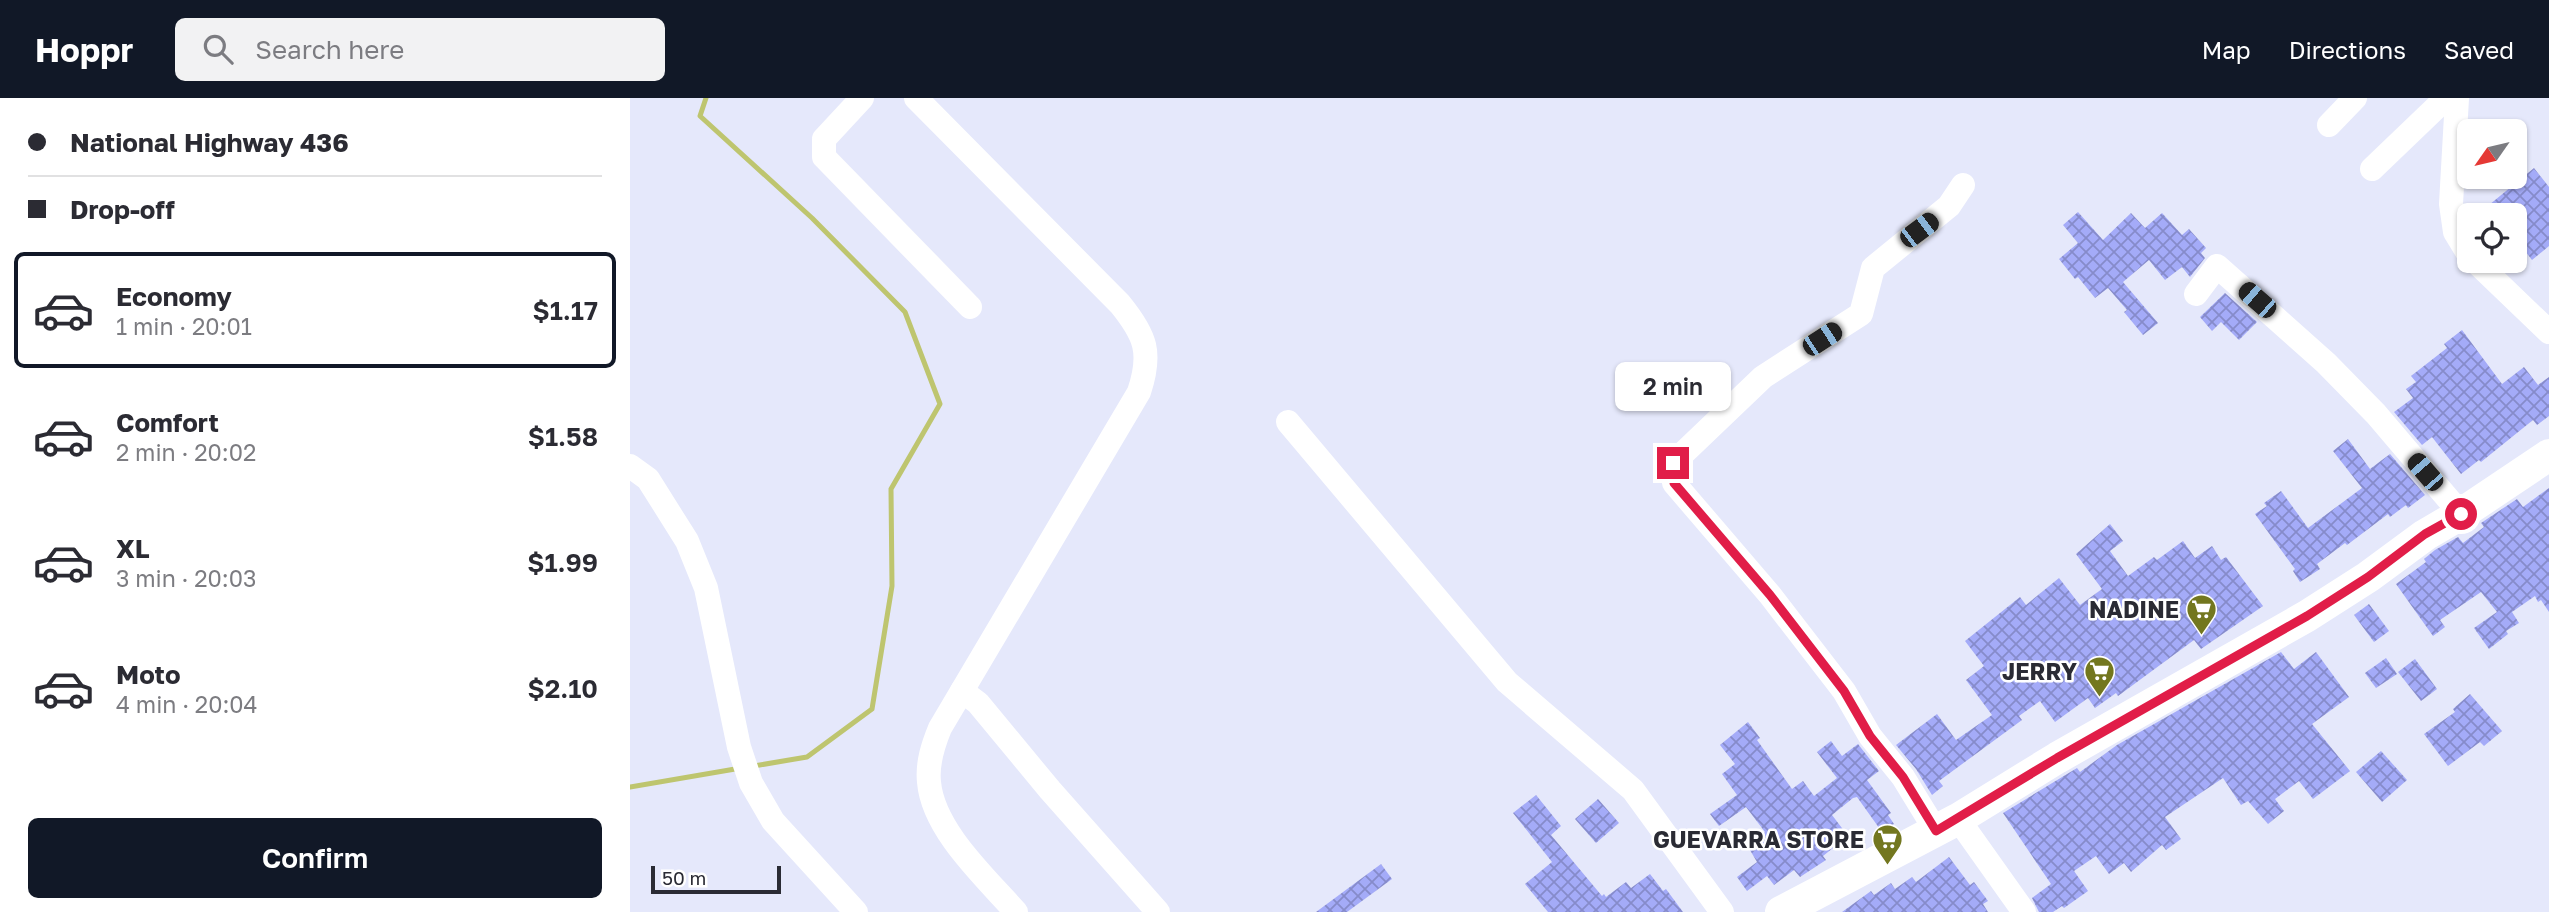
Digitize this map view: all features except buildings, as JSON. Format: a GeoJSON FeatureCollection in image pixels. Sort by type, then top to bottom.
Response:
{"type":"FeatureCollection","features":[{"type":"Feature","properties":{"kind":"main road"},"geometry":{"type":"LineString","coordinates":[[1780,912],[1947,825],[2057,758],[2307,616],[2368,577],[2425,534],[2461,514],[2549,454]]}},
{"type":"Feature","properties":{"kind":"street"},"geometry":{"type":"LineString","coordinates":[[862,98],[824,139],[824,157],[970,307]]}},
{"type":"Feature","properties":{"kind":"street"},"geometry":{"type":"LineString","coordinates":[[916,98],[1120,304],[1136,323],[1144,343],[1146,370],[1139,392],[940,728],[934,744],[929,779],[934,805],[949,832],[1016,912]]}},
{"type":"Feature","properties":{"kind":"street"},"geometry":{"type":"LineString","coordinates":[[2329,125],[2356,98]]}},
{"type":"Feature","properties":{"kind":"street"},"geometry":{"type":"LineString","coordinates":[[2372,169],[2446,98]]}},
{"type":"Feature","properties":{"kind":"street"},"geometry":{"type":"LineString","coordinates":[[2457,98],[2451,204],[2457,235]]}},
{"type":"Feature","properties":{"kind":"street"},"geometry":{"type":"LineString","coordinates":[[1963,185],[1950,206],[1873,268],[1861,314],[1763,377],[1673,463],[1674,483],[1770,595],[1844,691],[1870,736],[1903,777],[2024,912]]}},
{"type":"Feature","properties":{"kind":"street"},"geometry":{"type":"LineString","coordinates":[[2196,294],[2217,266],[2360,397],[2461,514]]}},
{"type":"Feature","properties":{"kind":"street"},"geometry":{"type":"LineString","coordinates":[[2488,273],[2549,332]]}},
{"type":"Feature","properties":{"kind":"street"},"geometry":{"type":"LineString","coordinates":[[1288,422],[1507,682],[1633,790],[1722,912]]}},
{"type":"Feature","properties":{"kind":"street"},"geometry":{"type":"LineString","coordinates":[[630,466],[648,480],[687,541],[706,588],[739,747],[751,783],[773,821],[856,912]]}},
{"type":"Feature","properties":{"kind":"street"},"geometry":{"type":"LineString","coordinates":[[962,691],[978,703],[1049,790],[1158,912]]}},
{"type":"Feature","properties":{"kind":"waterway"},"geometry":{"type":"LineString","coordinates":[[706,98],[700,116],[812,218],[905,312],[940,404],[891,489],[892,586],[872,709],[807,757],[754,766]]}},
{"type":"Feature","properties":{"kind":"waterway"},"geometry":{"type":"LineString","coordinates":[[630,787],[741,768]]}},
{"type":"Feature","properties":{"kind":"place","name":"NADINE"},"geometry":{"type":"Point","coordinates":[2202,636]}},
{"type":"Feature","properties":{"kind":"place","name":"JERRY"},"geometry":{"type":"Point","coordinates":[2100,698]}},
{"type":"Feature","properties":{"kind":"place","name":"GUEVARRA STORE"},"geometry":{"type":"Point","coordinates":[1887,866]}},
{"type":"Feature","properties":{"kind":"route"},"geometry":{"type":"LineString","coordinates":[[1673,463],[1674,483],[1770,595],[1844,691],[1870,736],[1903,777],[1936,831],[2057,758],[2307,616],[2368,577],[2425,534],[2461,514]]}}]}
